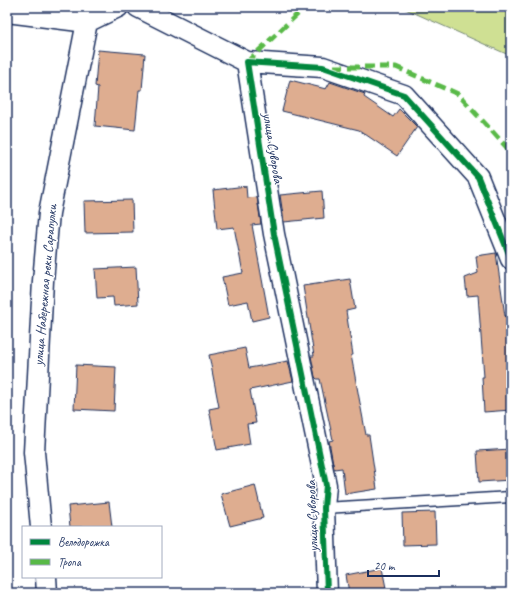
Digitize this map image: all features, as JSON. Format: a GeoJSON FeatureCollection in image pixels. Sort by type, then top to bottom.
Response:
{"type":"FeatureCollection","features":[{"type":"Feature","properties":{"kind":"street"},"geometry":{"type":"LineString","coordinates":[[7,12],[87,22],[118,7]]}},
{"type":"Feature","properties":{"kind":"street"},"geometry":{"type":"LineString","coordinates":[[138,7],[247,62],[323,67],[404,95],[478,177],[511,259]]}},
{"type":"Feature","properties":{"kind":"street","name":"улица Набережная реки Сарапулки"},"geometry":{"type":"LineString","coordinates":[[41,526],[34,452],[43,281],[49,213],[87,22]]}},
{"type":"Feature","properties":{"kind":"street","name":"улица Суворова"},"geometry":{"type":"LineString","coordinates":[[247,62],[274,234],[326,486],[324,508],[327,593]]}},
{"type":"Feature","properties":{"kind":"street"},"geometry":{"type":"LineString","coordinates":[[46,578],[47,593]]}},
{"type":"Feature","properties":{"kind":"lane"},"geometry":{"type":"LineString","coordinates":[[324,508],[511,498]]}},
{"type":"Feature","properties":{"kind":"green space"},"geometry":{"type":"Polygon","coordinates":[[[401,7],[511,7],[511,56],[401,7]]]}},
{"type":"Feature","properties":{"kind":"building"},"geometry":{"type":"Polygon","coordinates":[[[98,50],[145,54],[142,90],[139,90],[135,130],[95,126],[98,87],[95,86],[98,50]]]}},
{"type":"Feature","properties":{"kind":"building"},"geometry":{"type":"Polygon","coordinates":[[[290,80],[326,89],[330,82],[365,94],[364,97],[393,117],[399,109],[417,127],[397,156],[359,130],[282,111],[290,80]]]}},
{"type":"Feature","properties":{"kind":"building"},"geometry":{"type":"Polygon","coordinates":[[[246,186],[247,198],[257,197],[261,224],[252,225],[269,317],[252,321],[248,301],[228,305],[222,277],[243,273],[234,227],[217,229],[213,190],[246,186]]]}},
{"type":"Feature","properties":{"kind":"building"},"geometry":{"type":"Polygon","coordinates":[[[322,191],[324,218],[284,222],[280,195],[322,191]]]}},
{"type":"Feature","properties":{"kind":"building"},"geometry":{"type":"Polygon","coordinates":[[[132,200],[133,232],[85,233],[84,201],[132,200]]]}},
{"type":"Feature","properties":{"kind":"building"},"geometry":{"type":"Polygon","coordinates":[[[496,253],[505,316],[509,316],[511,345],[511,410],[484,412],[482,377],[484,377],[478,295],[467,296],[465,278],[478,273],[476,256],[496,253]]]}},
{"type":"Feature","properties":{"kind":"building"},"geometry":{"type":"Polygon","coordinates":[[[136,267],[138,304],[114,306],[113,297],[97,298],[95,269],[136,267]]]}},
{"type":"Feature","properties":{"kind":"building"},"geometry":{"type":"Polygon","coordinates":[[[350,279],[355,309],[346,311],[353,355],[351,355],[366,435],[369,435],[377,489],[345,494],[342,468],[334,469],[329,441],[333,440],[320,379],[315,377],[311,356],[314,356],[303,286],[350,279]]]}},
{"type":"Feature","properties":{"kind":"building"},"geometry":{"type":"Polygon","coordinates":[[[245,348],[249,368],[288,361],[293,381],[250,390],[256,423],[247,424],[250,444],[217,450],[209,409],[219,407],[209,355],[245,348]]]}},
{"type":"Feature","properties":{"kind":"building"},"geometry":{"type":"Polygon","coordinates":[[[76,365],[116,367],[114,411],[74,409],[76,365]]]}},
{"type":"Feature","properties":{"kind":"building"},"geometry":{"type":"Polygon","coordinates":[[[511,449],[511,480],[479,482],[477,451],[511,449]]]}},
{"type":"Feature","properties":{"kind":"building"},"geometry":{"type":"Polygon","coordinates":[[[255,485],[263,518],[230,526],[221,494],[255,485]]]}},
{"type":"Feature","properties":{"kind":"building"},"geometry":{"type":"Polygon","coordinates":[[[109,502],[112,526],[70,526],[68,506],[109,502]]]}},
{"type":"Feature","properties":{"kind":"building"},"geometry":{"type":"Polygon","coordinates":[[[435,512],[436,544],[403,545],[402,513],[435,512]]]}},
{"type":"Feature","properties":{"kind":"building"},"geometry":{"type":"Polygon","coordinates":[[[382,568],[387,593],[349,593],[346,575],[382,568]]]}},
{"type":"Feature","properties":{"kind":"marked path"},"geometry":{"type":"LineString","coordinates":[[247,62],[305,7]]}},
{"type":"Feature","properties":{"kind":"marked path"},"geometry":{"type":"LineString","coordinates":[[334,67],[396,67],[458,94],[511,152]]}},
{"type":"Feature","properties":{"kind":"cycle path"},"geometry":{"type":"LineString","coordinates":[[327,593],[324,508],[326,485],[274,234],[247,62],[323,67],[404,95],[478,177],[511,259]]}}]}
